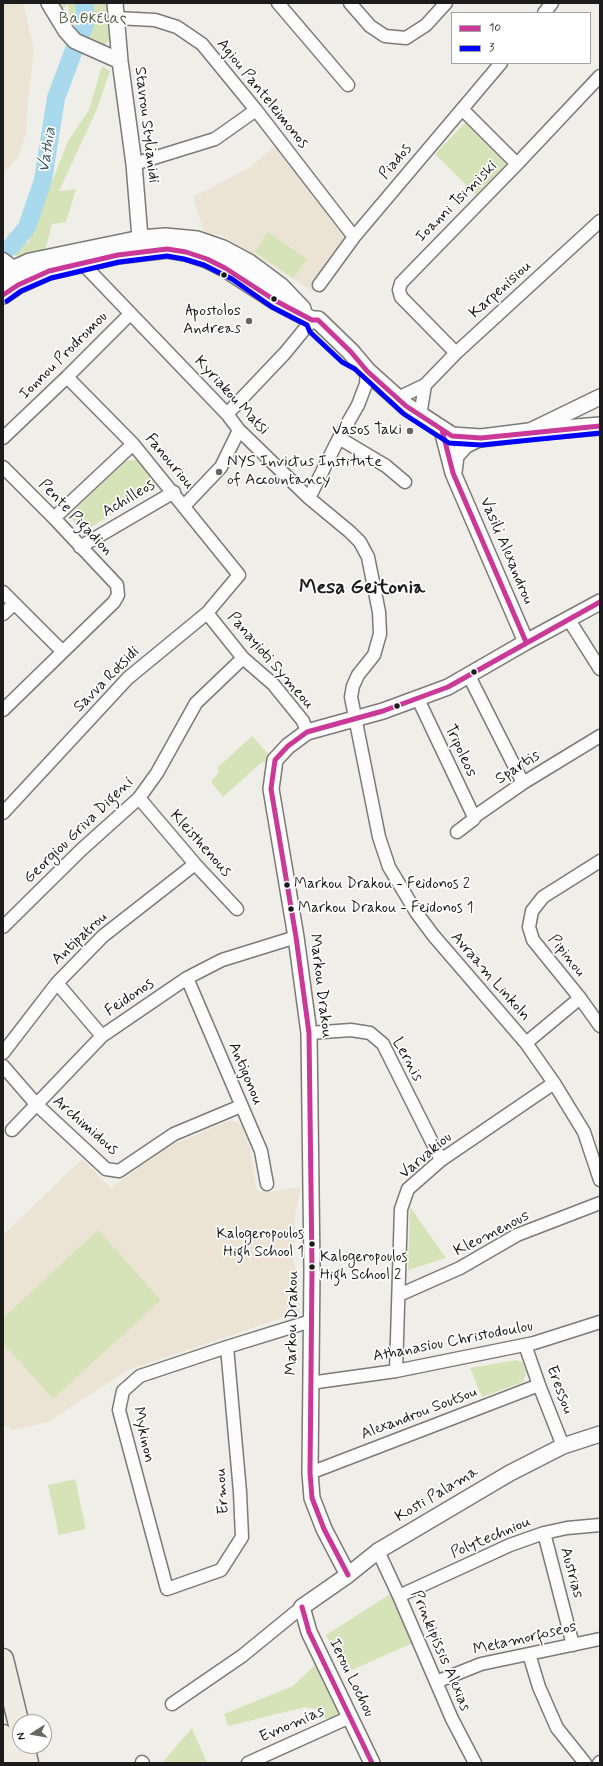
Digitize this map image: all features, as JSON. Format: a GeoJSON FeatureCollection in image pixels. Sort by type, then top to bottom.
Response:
{"type":"FeatureCollection","features":[{"type":"Feature","properties":{"kind":"highway"},"geometry":{"type":"LineString","coordinates":[[3,1659],[16,1714]]}},
{"type":"Feature","properties":{"kind":"highway"},"geometry":{"type":"LineString","coordinates":[[3,1735],[10,1763]]}},
{"type":"Feature","properties":{"kind":"main road"},"geometry":{"type":"LineString","coordinates":[[3,294],[35,276],[49,271],[82,263],[164,237],[197,240],[223,249],[249,263],[280,286],[312,320],[315,327],[334,346],[347,357],[363,367],[420,416],[452,436],[481,438],[600,426]]}},
{"type":"Feature","properties":{"kind":"main road"},"geometry":{"type":"LineString","coordinates":[[7,268],[51,257],[141,245]]}},
{"type":"Feature","properties":{"kind":"street"},"geometry":{"type":"LineString","coordinates":[[49,3],[66,31],[75,41],[120,61]]}},
{"type":"Feature","properties":{"kind":"street","name":"Stavrou Stylianidi"},"geometry":{"type":"LineString","coordinates":[[115,3],[120,61],[134,164],[141,245]]}},
{"type":"Feature","properties":{"kind":"street"},"geometry":{"type":"LineString","coordinates":[[278,3],[348,85]]}},
{"type":"Feature","properties":{"kind":"street"},"geometry":{"type":"LineString","coordinates":[[350,3],[370,26],[380,33],[386,36],[406,38],[426,25],[446,3]]}},
{"type":"Feature","properties":{"kind":"street"},"geometry":{"type":"LineString","coordinates":[[545,12],[552,3]]}},
{"type":"Feature","properties":{"kind":"street","name":"Agiou Panteleimonos"},"geometry":{"type":"LineString","coordinates":[[116,18],[155,20],[177,27],[202,44],[256,110],[354,236]]}},
{"type":"Feature","properties":{"kind":"street","name":"Piados"},"geometry":{"type":"LineString","coordinates":[[319,285],[354,236],[500,64]]}},
{"type":"Feature","properties":{"kind":"street","name":"Ioanni Tsimiski"},"geometry":{"type":"LineString","coordinates":[[456,353],[401,297],[399,290],[401,283],[599,81]]}},
{"type":"Feature","properties":{"kind":"street"},"geometry":{"type":"LineString","coordinates":[[462,109],[518,164]]}},
{"type":"Feature","properties":{"kind":"street"},"geometry":{"type":"LineString","coordinates":[[134,164],[215,139],[256,110]]}},
{"type":"Feature","properties":{"kind":"street","name":"Karpenisiou"},"geometry":{"type":"LineString","coordinates":[[398,398],[425,385],[456,353],[600,221]]}},
{"type":"Feature","properties":{"kind":"street","name":"Kyriakou Matsi"},"geometry":{"type":"LineString","coordinates":[[82,263],[227,414],[239,430],[309,498],[360,542],[368,557],[375,584],[380,634],[374,655],[352,686],[351,697],[355,720]]}},
{"type":"Feature","properties":{"kind":"street","name":"Ionnou Prodromou"},"geometry":{"type":"LineString","coordinates":[[3,438],[130,314]]}},
{"type":"Feature","properties":{"kind":"street"},"geometry":{"type":"LineString","coordinates":[[227,414],[285,353],[312,320]]}},
{"type":"Feature","properties":{"kind":"street"},"geometry":{"type":"LineString","coordinates":[[309,498],[339,438],[358,405],[366,384],[363,367]]}},
{"type":"Feature","properties":{"kind":"street","name":"Fanouriou"},"geometry":{"type":"LineString","coordinates":[[67,377],[133,444],[174,492],[239,574]]}},
{"type":"Feature","properties":{"kind":"street"},"geometry":{"type":"LineString","coordinates":[[420,416],[425,385]]}},
{"type":"Feature","properties":{"kind":"street"},"geometry":{"type":"LineString","coordinates":[[529,432],[600,397]]}},
{"type":"Feature","properties":{"kind":"street"},"geometry":{"type":"LineString","coordinates":[[184,506],[221,467],[239,430]]}},
{"type":"Feature","properties":{"kind":"street","name":"Vasili Alexandrou"},"geometry":{"type":"LineString","coordinates":[[442,430],[453,474],[526,642]]}},
{"type":"Feature","properties":{"kind":"street"},"geometry":{"type":"LineString","coordinates":[[339,438],[386,466],[405,482]]}},
{"type":"Feature","properties":{"kind":"street"},"geometry":{"type":"LineString","coordinates":[[453,474],[456,456],[466,445],[481,438]]}},
{"type":"Feature","properties":{"kind":"street"},"geometry":{"type":"LineString","coordinates":[[54,518],[133,444]]}},
{"type":"Feature","properties":{"kind":"street","name":"Pente Pigadion"},"geometry":{"type":"LineString","coordinates":[[3,467],[54,518],[116,585],[118,594],[114,602],[62,651]]}},
{"type":"Feature","properties":{"kind":"street","name":"Achilleos"},"geometry":{"type":"LineString","coordinates":[[80,547],[174,492]]}},
{"type":"Feature","properties":{"kind":"street","name":"Savva Rotsidi"},"geometry":{"type":"LineString","coordinates":[[3,813],[128,678],[207,613],[239,574]]}},
{"type":"Feature","properties":{"kind":"street"},"geometry":{"type":"LineString","coordinates":[[3,592],[62,651],[3,710]]}},
{"type":"Feature","properties":{"kind":"street","name":"Markou Drakou"},"geometry":{"type":"LineString","coordinates":[[348,1575],[324,1529],[312,1498],[310,1473],[311,1320],[309,1033],[296,937],[271,789],[274,760],[288,746],[307,732],[355,720],[418,699],[448,687],[526,642],[600,602]]}},
{"type":"Feature","properties":{"kind":"street"},"geometry":{"type":"LineString","coordinates":[[3,614],[14,604]]}},
{"type":"Feature","properties":{"kind":"street","name":"Panayioti Symeou"},"geometry":{"type":"LineString","coordinates":[[207,613],[243,658],[273,684],[303,721],[307,732]]}},
{"type":"Feature","properties":{"kind":"street"},"geometry":{"type":"LineString","coordinates":[[569,620],[600,669]]}},
{"type":"Feature","properties":{"kind":"street","name":"Georgiou Griva Digeni"},"geometry":{"type":"LineString","coordinates":[[3,927],[81,850],[139,798],[157,773],[196,703],[243,658]]}},
{"type":"Feature","properties":{"kind":"street"},"geometry":{"type":"LineString","coordinates":[[469,676],[523,783]]}},
{"type":"Feature","properties":{"kind":"street","name":"Tripoleos"},"geometry":{"type":"LineString","coordinates":[[418,699],[474,817]]}},
{"type":"Feature","properties":{"kind":"street","name":"Avraam Linkoln"},"geometry":{"type":"LineString","coordinates":[[355,720],[379,837],[389,867],[416,912],[433,935],[526,1043],[554,1083],[584,1132],[600,1180]]}},
{"type":"Feature","properties":{"kind":"street","name":"Spartis"},"geometry":{"type":"LineString","coordinates":[[457,832],[474,819],[474,817],[523,783],[600,736]]}},
{"type":"Feature","properties":{"kind":"street","name":"Kleisthenous"},"geometry":{"type":"LineString","coordinates":[[139,798],[194,864],[238,909]]}},
{"type":"Feature","properties":{"kind":"street","name":"Pipinou"},"geometry":{"type":"LineString","coordinates":[[600,861],[543,897],[532,911],[530,927],[533,940],[580,998],[600,1026]]}},
{"type":"Feature","properties":{"kind":"street","name":"Antipatrou"},"geometry":{"type":"LineString","coordinates":[[3,1052],[58,982],[103,936],[194,864]]}},
{"type":"Feature","properties":{"kind":"street","name":"Feidonos"},"geometry":{"type":"LineString","coordinates":[[12,1130],[102,1036],[187,978],[222,960],[296,937]]}},
{"type":"Feature","properties":{"kind":"street","name":"Antigonou"},"geometry":{"type":"LineString","coordinates":[[187,978],[241,1106],[262,1151],[267,1184]]}},
{"type":"Feature","properties":{"kind":"street"},"geometry":{"type":"LineString","coordinates":[[58,982],[102,1036]]}},
{"type":"Feature","properties":{"kind":"street"},"geometry":{"type":"LineString","coordinates":[[526,1043],[580,998]]}},
{"type":"Feature","properties":{"kind":"street","name":"Lernis"},"geometry":{"type":"LineString","coordinates":[[309,1033],[351,1030],[370,1033],[383,1044],[441,1160]]}},
{"type":"Feature","properties":{"kind":"street"},"geometry":{"type":"LineString","coordinates":[[3,1066],[36,1104]]}},
{"type":"Feature","properties":{"kind":"street","name":"Varvakiou"},"geometry":{"type":"LineString","coordinates":[[396,1371],[401,1209],[408,1189],[441,1160],[554,1083]]}},
{"type":"Feature","properties":{"kind":"street","name":"Archimidous"},"geometry":{"type":"LineString","coordinates":[[36,1104],[106,1169],[119,1171],[174,1134],[241,1106]]}},
{"type":"Feature","properties":{"kind":"street","name":"Kleomenous"},"geometry":{"type":"LineString","coordinates":[[399,1295],[460,1268],[517,1235],[600,1203]]}},
{"type":"Feature","properties":{"kind":"street","name":"Mykinon"},"geometry":{"type":"LineString","coordinates":[[166,1589],[127,1446],[119,1410],[123,1391],[140,1376],[311,1320]]}},
{"type":"Feature","properties":{"kind":"street","name":"Athanasiou Christodoulou"},"geometry":{"type":"LineString","coordinates":[[310,1383],[396,1371],[525,1344],[600,1322]]}},
{"type":"Feature","properties":{"kind":"street","name":"Eressou"},"geometry":{"type":"LineString","coordinates":[[525,1344],[539,1385],[564,1446]]}},
{"type":"Feature","properties":{"kind":"street","name":"Ermou"},"geometry":{"type":"LineString","coordinates":[[166,1589],[221,1570],[242,1537],[240,1492],[226,1347]]}},
{"type":"Feature","properties":{"kind":"street","name":"Alexandrou Soutsou"},"geometry":{"type":"LineString","coordinates":[[310,1473],[539,1385]]}},
{"type":"Feature","properties":{"kind":"street","name":"Kosti Palama"},"geometry":{"type":"LineString","coordinates":[[302,1607],[348,1575],[378,1551],[510,1473],[564,1446],[600,1434]]}},
{"type":"Feature","properties":{"kind":"street","name":"Polytechniou"},"geometry":{"type":"LineString","coordinates":[[399,1596],[510,1545],[544,1533],[567,1528],[600,1525]]}},
{"type":"Feature","properties":{"kind":"street","name":"Austrias"},"geometry":{"type":"LineString","coordinates":[[544,1533],[573,1645]]}},
{"type":"Feature","properties":{"kind":"street","name":"Prinkipissis Alexias"},"geometry":{"type":"LineString","coordinates":[[378,1551],[452,1719],[475,1763]]}},
{"type":"Feature","properties":{"kind":"street"},"geometry":{"type":"LineString","coordinates":[[172,1704],[242,1656],[302,1607]]}},
{"type":"Feature","properties":{"kind":"street","name":"Ierou Lochou"},"geometry":{"type":"LineString","coordinates":[[302,1607],[309,1632],[372,1763]]}},
{"type":"Feature","properties":{"kind":"street","name":"Metamorfoseos"},"geometry":{"type":"LineString","coordinates":[[436,1682],[481,1664],[600,1639]]}},
{"type":"Feature","properties":{"kind":"street"},"geometry":{"type":"LineString","coordinates":[[529,1654],[539,1687],[557,1728],[585,1763]]}},
{"type":"Feature","properties":{"kind":"street","name":"Evnomias"},"geometry":{"type":"LineString","coordinates":[[248,1763],[350,1717]]}},
{"type":"Feature","properties":{"kind":"shaded area"},"geometry":{"type":"Polygon","coordinates":[[[3,3],[23,3],[34,49],[26,133],[19,156],[3,174],[3,3]]]}},
{"type":"Feature","properties":{"kind":"shaded area"},"geometry":{"type":"Polygon","coordinates":[[[277,145],[347,242],[313,291],[220,234],[205,235],[193,197],[247,169],[277,145]]]}},
{"type":"Feature","properties":{"kind":"shaded area"},"geometry":{"type":"Polygon","coordinates":[[[231,1120],[242,1125],[250,1149],[257,1191],[269,1192],[301,1187],[295,1215],[294,1260],[299,1286],[299,1312],[128,1370],[48,1422],[14,1430],[3,1425],[3,1235],[82,1159],[111,1188],[167,1147],[231,1120]]]}},
{"type":"Feature","properties":{"kind":"green space","name":"Βαθκειας"},"geometry":{"type":"Polygon","coordinates":[[[59,3],[107,3],[111,38],[103,47],[86,37],[70,20],[68,4],[62,10],[59,3]]]}},
{"type":"Feature","properties":{"kind":"green space","name":"Βαθκειας"},"geometry":{"type":"Polygon","coordinates":[[[102,66],[110,71],[97,109],[59,191],[76,189],[66,222],[52,224],[45,251],[21,258],[3,249],[9,232],[28,243],[68,141],[89,110],[102,66]]]}},
{"type":"Feature","properties":{"kind":"green space"},"geometry":{"type":"Polygon","coordinates":[[[465,123],[506,164],[476,195],[435,154],[465,123]]]}},
{"type":"Feature","properties":{"kind":"green space"},"geometry":{"type":"Polygon","coordinates":[[[268,232],[307,259],[293,278],[255,252],[268,232]]]}},
{"type":"Feature","properties":{"kind":"green space"},"geometry":{"type":"Polygon","coordinates":[[[139,459],[156,475],[151,489],[82,533],[69,515],[126,461],[139,459]]]}},
{"type":"Feature","properties":{"kind":"green space"},"geometry":{"type":"Polygon","coordinates":[[[252,736],[270,756],[267,763],[262,762],[223,797],[211,782],[219,772],[217,768],[252,736]]]}},
{"type":"Feature","properties":{"kind":"green space"},"geometry":{"type":"Polygon","coordinates":[[[410,1207],[446,1258],[408,1270],[410,1207]]]}},
{"type":"Feature","properties":{"kind":"green space"},"geometry":{"type":"Polygon","coordinates":[[[98,1230],[161,1300],[53,1399],[3,1343],[3,1318],[98,1230]]]}},
{"type":"Feature","properties":{"kind":"green space"},"geometry":{"type":"Polygon","coordinates":[[[516,1360],[523,1363],[526,1373],[523,1382],[482,1397],[470,1368],[516,1360]]]}},
{"type":"Feature","properties":{"kind":"green space"},"geometry":{"type":"Polygon","coordinates":[[[75,1479],[86,1529],[59,1535],[48,1485],[75,1479]]]}},
{"type":"Feature","properties":{"kind":"green space"},"geometry":{"type":"Polygon","coordinates":[[[392,1593],[415,1642],[345,1673],[326,1635],[392,1593]]]}},
{"type":"Feature","properties":{"kind":"green space"},"geometry":{"type":"Polygon","coordinates":[[[318,1662],[339,1709],[335,1718],[329,1724],[320,1710],[305,1707],[228,1726],[224,1714],[293,1686],[318,1662]]]}},
{"type":"Feature","properties":{"kind":"green space"},"geometry":{"type":"Polygon","coordinates":[[[192,1728],[207,1763],[162,1763],[192,1728]]]}},
{"type":"Feature","properties":{"kind":"waterway","name":"Vathia"},"geometry":{"type":"LineString","coordinates":[[83,30],[86,21],[84,3]]}},
{"type":"Feature","properties":{"kind":"waterway","name":"Vathia"},"geometry":{"type":"LineString","coordinates":[[11,247],[27,227],[43,180],[56,98],[75,47]]}},
{"type":"Feature","properties":{"kind":"transit line","name":"10"},"geometry":{"type":"LineString","coordinates":[[3,295],[18,285],[49,271],[118,255],[167,249],[186,252],[207,259],[225,268],[276,301],[312,320],[318,320],[351,352],[367,371],[406,406],[452,436],[481,438],[600,426]]}},
{"type":"Feature","properties":{"kind":"transit line","name":"3"},"geometry":{"type":"LineString","coordinates":[[7,301],[21,291],[51,278],[119,262],[167,256],[184,259],[204,265],[232,279],[272,307],[307,325],[310,332],[342,362],[355,369],[404,414],[449,443],[481,445],[600,433]]}},
{"type":"Feature","properties":{"kind":"transit line","name":"10"},"geometry":{"type":"LineString","coordinates":[[442,430],[453,473],[526,642]]}},
{"type":"Feature","properties":{"kind":"transit line","name":"10"},"geometry":{"type":"LineString","coordinates":[[348,1575],[324,1529],[312,1498],[310,1473],[312,1268],[309,1033],[296,937],[271,789],[275,760],[288,746],[307,732],[383,711],[448,687],[600,602]]}},
{"type":"Feature","properties":{"kind":"transit line","name":"10"},"geometry":{"type":"LineString","coordinates":[[302,1607],[309,1632],[372,1763]]}},
{"type":"Feature","properties":{"kind":"place","name":"Apostolos Andreas"},"geometry":{"type":"Point","coordinates":[249,321]}},
{"type":"Feature","properties":{"kind":"place","name":"Vasos Taki"},"geometry":{"type":"Point","coordinates":[410,431]}},
{"type":"Feature","properties":{"kind":"place","name":"NYS Invictus Institute of Accountancy"},"geometry":{"type":"Point","coordinates":[219,472]}},
{"type":"Feature","properties":{"kind":"place","name":"Markou Drakou - Feidonos 2"},"geometry":{"type":"Point","coordinates":[287,885]}},
{"type":"Feature","properties":{"kind":"place","name":"Markou Drakou - Feidonos 1"},"geometry":{"type":"Point","coordinates":[291,909]}},
{"type":"Feature","properties":{"kind":"place","name":"Kalogeropoulos High School 1"},"geometry":{"type":"Point","coordinates":[312,1244]}},
{"type":"Feature","properties":{"kind":"place","name":"Kalogeropoulos High School 2"},"geometry":{"type":"Point","coordinates":[312,1267]}},
{"type":"Feature","properties":{"kind":"district","name":"Mesa Geitonia"},"geometry":{"type":"Point","coordinates":[362,589]}}]}
